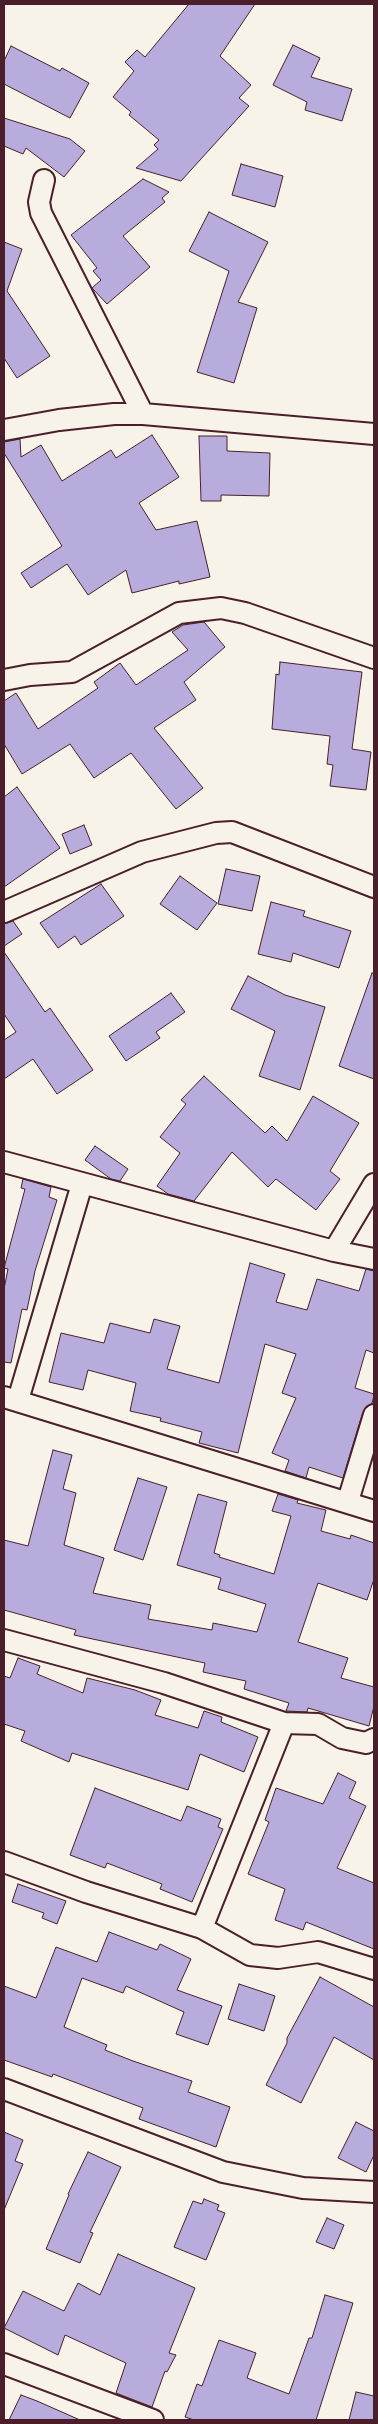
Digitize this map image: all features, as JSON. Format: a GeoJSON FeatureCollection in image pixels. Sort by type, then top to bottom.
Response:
{"type":"FeatureCollection","features":[{"type":"Feature","properties":{"kind":"street"},"geometry":{"type":"LineString","coordinates":[[44,180],[39,202],[41,213],[143,414]]}},
{"type":"Feature","properties":{"kind":"street"},"geometry":{"type":"LineString","coordinates":[[4,430],[59,420],[114,414],[143,414],[374,434]]}},
{"type":"Feature","properties":{"kind":"street"},"geometry":{"type":"LineString","coordinates":[[4,680],[30,675],[72,672],[179,613],[221,608],[245,613],[374,658]]}},
{"type":"Feature","properties":{"kind":"street"},"geometry":{"type":"LineString","coordinates":[[4,912],[142,852],[216,833],[232,832],[374,887]]}},
{"type":"Feature","properties":{"kind":"street"},"geometry":{"type":"LineString","coordinates":[[4,1162],[334,1251],[374,1259]]}},
{"type":"Feature","properties":{"kind":"street"},"geometry":{"type":"LineString","coordinates":[[82,1184],[11,1398],[348,1501],[374,1511]]}},
{"type":"Feature","properties":{"kind":"street"},"geometry":{"type":"LineString","coordinates":[[334,1251],[374,1184]]}},
{"type":"Feature","properties":{"kind":"street"},"geometry":{"type":"LineString","coordinates":[[348,1501],[374,1415]]}},
{"type":"Feature","properties":{"kind":"street"},"geometry":{"type":"LineString","coordinates":[[4,1640],[164,1683],[284,1723],[318,1724],[342,1738],[366,1743],[374,1739]]}},
{"type":"Feature","properties":{"kind":"street"},"geometry":{"type":"LineString","coordinates":[[202,1928],[284,1723]]}},
{"type":"Feature","properties":{"kind":"street"},"geometry":{"type":"LineString","coordinates":[[4,1862],[86,1892],[202,1928],[250,1954],[278,1958],[318,1952],[374,1969]]}},
{"type":"Feature","properties":{"kind":"street"},"geometry":{"type":"LineString","coordinates":[[4,2089],[223,2172],[302,2188],[374,2192]]}},
{"type":"Feature","properties":{"kind":"street"},"geometry":{"type":"LineString","coordinates":[[4,2364],[153,2420]]}},
{"type":"Feature","properties":{"kind":"building"},"geometry":{"type":"Polygon","coordinates":[[[189,4],[255,4],[220,56],[251,85],[239,98],[249,106],[181,181],[136,168],[158,149],[154,145],[159,140],[129,115],[131,112],[113,97],[134,71],[125,62],[137,50],[145,57],[189,4]]]}},
{"type":"Feature","properties":{"kind":"building"},"geometry":{"type":"Polygon","coordinates":[[[293,45],[320,58],[311,77],[352,89],[342,121],[305,110],[307,102],[273,85],[293,45]]]}},
{"type":"Feature","properties":{"kind":"building"},"geometry":{"type":"Polygon","coordinates":[[[11,46],[60,71],[62,68],[89,83],[70,118],[4,84],[4,61],[11,46]]]}},
{"type":"Feature","properties":{"kind":"building"},"geometry":{"type":"Polygon","coordinates":[[[4,118],[70,139],[85,151],[64,177],[26,148],[23,154],[4,146],[4,118]]]}},
{"type":"Feature","properties":{"kind":"building"},"geometry":{"type":"Polygon","coordinates":[[[241,164],[283,176],[275,207],[232,195],[241,164]]]}},
{"type":"Feature","properties":{"kind":"building"},"geometry":{"type":"Polygon","coordinates":[[[143,179],[169,192],[162,198],[165,202],[123,236],[150,267],[107,304],[92,288],[101,280],[93,271],[97,268],[71,235],[143,179]]]}},
{"type":"Feature","properties":{"kind":"building"},"geometry":{"type":"Polygon","coordinates":[[[209,212],[268,242],[238,302],[257,308],[234,383],[197,372],[229,271],[189,251],[209,212]]]}},
{"type":"Feature","properties":{"kind":"building"},"geometry":{"type":"Polygon","coordinates":[[[4,242],[22,249],[7,291],[50,356],[17,378],[4,358],[4,242]]]}},
{"type":"Feature","properties":{"kind":"building"},"geometry":{"type":"Polygon","coordinates":[[[152,435],[179,477],[139,503],[156,530],[197,521],[210,577],[179,584],[179,581],[132,593],[126,570],[88,595],[67,564],[31,588],[21,573],[62,546],[4,453],[4,442],[20,439],[21,457],[41,445],[62,481],[111,450],[116,458],[152,435]]]}},
{"type":"Feature","properties":{"kind":"building"},"geometry":{"type":"Polygon","coordinates":[[[199,436],[227,436],[227,451],[270,453],[269,496],[221,495],[221,501],[201,501],[199,436]]]}},
{"type":"Feature","properties":{"kind":"building"},"geometry":{"type":"Polygon","coordinates":[[[204,622],[225,647],[184,682],[196,700],[154,728],[203,788],[176,809],[131,753],[94,778],[70,744],[22,774],[4,744],[4,701],[16,693],[38,729],[98,688],[94,682],[120,663],[136,685],[188,650],[172,632],[183,625],[204,622]]]}},
{"type":"Feature","properties":{"kind":"building"},"geometry":{"type":"Polygon","coordinates":[[[280,662],[362,672],[352,749],[371,752],[366,790],[330,786],[333,765],[327,764],[330,736],[272,729],[276,674],[279,675],[280,662]]]}},
{"type":"Feature","properties":{"kind":"building"},"geometry":{"type":"Polygon","coordinates":[[[17,787],[60,848],[4,887],[4,797],[17,787]]]}},
{"type":"Feature","properties":{"kind":"building"},"geometry":{"type":"Polygon","coordinates":[[[84,825],[92,845],[70,854],[62,834],[84,825]]]}},
{"type":"Feature","properties":{"kind":"building"},"geometry":{"type":"Polygon","coordinates":[[[226,869],[260,876],[252,911],[218,904],[226,869]]]}},
{"type":"Feature","properties":{"kind":"building"},"geometry":{"type":"Polygon","coordinates":[[[180,876],[217,903],[197,930],[160,904],[180,876]]]}},
{"type":"Feature","properties":{"kind":"building"},"geometry":{"type":"Polygon","coordinates":[[[101,884],[124,916],[81,945],[75,936],[58,948],[40,923],[101,884]]]}},
{"type":"Feature","properties":{"kind":"building"},"geometry":{"type":"Polygon","coordinates":[[[271,902],[305,911],[303,916],[351,931],[339,968],[293,953],[291,962],[258,954],[271,902]]]}},
{"type":"Feature","properties":{"kind":"building"},"geometry":{"type":"Polygon","coordinates":[[[13,921],[22,934],[4,946],[4,924],[13,921]]]}},
{"type":"Feature","properties":{"kind":"building"},"geometry":{"type":"Polygon","coordinates":[[[4,952],[45,1012],[50,1008],[93,1070],[57,1094],[33,1059],[4,1079],[4,1040],[16,1032],[4,1014],[4,952]]]}},
{"type":"Feature","properties":{"kind":"building"},"geometry":{"type":"Polygon","coordinates":[[[372,973],[374,974],[374,1079],[339,1066],[372,973]]]}},
{"type":"Feature","properties":{"kind":"building"},"geometry":{"type":"Polygon","coordinates":[[[248,976],[285,995],[325,1007],[300,1090],[259,1076],[275,1031],[231,1009],[248,976]]]}},
{"type":"Feature","properties":{"kind":"building"},"geometry":{"type":"Polygon","coordinates":[[[171,993],[185,1012],[156,1032],[160,1038],[126,1061],[109,1036],[171,993]]]}},
{"type":"Feature","properties":{"kind":"building"},"geometry":{"type":"Polygon","coordinates":[[[204,1076],[265,1133],[272,1126],[287,1141],[313,1096],[359,1123],[330,1171],[340,1179],[316,1210],[276,1179],[268,1187],[232,1152],[194,1201],[168,1194],[157,1186],[180,1153],[160,1137],[186,1104],[181,1100],[204,1076]]]}},
{"type":"Feature","properties":{"kind":"building"},"geometry":{"type":"Polygon","coordinates":[[[95,1146],[128,1169],[120,1181],[111,1179],[85,1160],[95,1146]]]}},
{"type":"Feature","properties":{"kind":"building"},"geometry":{"type":"Polygon","coordinates":[[[23,1179],[51,1187],[49,1197],[57,1200],[35,1271],[27,1310],[22,1309],[11,1363],[4,1362],[4,1289],[8,1269],[4,1268],[25,1189],[21,1188],[23,1179]]]}},
{"type":"Feature","properties":{"kind":"building"},"geometry":{"type":"Polygon","coordinates":[[[250,1263],[285,1274],[276,1302],[307,1310],[317,1279],[359,1291],[366,1269],[374,1271],[374,1353],[366,1350],[355,1388],[374,1394],[374,1396],[372,1403],[363,1412],[343,1478],[309,1467],[306,1478],[285,1471],[289,1460],[272,1453],[296,1398],[282,1393],[296,1354],[265,1344],[238,1453],[199,1443],[202,1432],[160,1421],[161,1418],[130,1411],[136,1383],[88,1370],[83,1390],[49,1382],[61,1333],[104,1343],[110,1323],[150,1333],[154,1319],[180,1326],[167,1369],[219,1383],[250,1263]]]}},
{"type":"Feature","properties":{"kind":"building"},"geometry":{"type":"Polygon","coordinates":[[[53,1450],[72,1455],[63,1489],[76,1493],[64,1545],[104,1558],[93,1593],[151,1605],[148,1619],[212,1630],[213,1623],[257,1632],[266,1604],[218,1589],[221,1578],[177,1565],[198,1494],[227,1502],[214,1553],[220,1555],[219,1557],[274,1574],[291,1516],[272,1511],[278,1494],[298,1500],[297,1503],[326,1510],[321,1531],[350,1539],[351,1535],[374,1543],[374,1579],[367,1600],[318,1583],[298,1642],[348,1658],[341,1678],[374,1687],[374,1706],[369,1726],[308,1708],[307,1712],[286,1711],[289,1703],[244,1689],[246,1681],[203,1672],[205,1663],[74,1635],[76,1630],[4,1610],[4,1540],[28,1546],[53,1450]]]}},
{"type":"Feature","properties":{"kind":"building"},"geometry":{"type":"Polygon","coordinates":[[[138,1478],[167,1487],[143,1560],[114,1550],[138,1478]]]}},
{"type":"Feature","properties":{"kind":"building"},"geometry":{"type":"Polygon","coordinates":[[[18,1658],[40,1666],[37,1674],[83,1693],[87,1678],[135,1690],[161,1700],[155,1715],[198,1728],[204,1711],[222,1717],[221,1722],[258,1737],[244,1772],[200,1754],[188,1790],[72,1753],[69,1762],[21,1741],[25,1731],[4,1724],[4,1676],[10,1678],[18,1658]]]}},
{"type":"Feature","properties":{"kind":"building"},"geometry":{"type":"Polygon","coordinates":[[[338,1773],[356,1782],[349,1798],[366,1806],[337,1868],[374,1883],[374,1949],[306,1922],[303,1930],[275,1920],[285,1889],[248,1874],[269,1822],[265,1820],[276,1788],[323,1804],[338,1773]]]}},
{"type":"Feature","properties":{"kind":"building"},"geometry":{"type":"Polygon","coordinates":[[[95,1788],[181,1821],[187,1806],[221,1819],[218,1827],[223,1829],[192,1902],[160,1889],[162,1884],[107,1863],[105,1868],[70,1855],[95,1788]]]}},
{"type":"Feature","properties":{"kind":"building"},"geometry":{"type":"Polygon","coordinates":[[[18,1884],[66,1901],[57,1924],[42,1918],[44,1913],[12,1902],[18,1884]]]}},
{"type":"Feature","properties":{"kind":"building"},"geometry":{"type":"Polygon","coordinates":[[[109,1932],[157,1950],[160,1944],[191,1959],[177,1990],[222,2006],[208,2045],[176,2034],[184,2012],[126,1986],[123,1993],[82,1978],[64,2027],[107,2045],[105,2050],[192,2081],[188,2092],[230,2107],[216,2147],[139,2119],[143,2108],[53,2074],[52,2077],[4,2060],[4,1986],[36,1998],[56,1947],[97,1962],[109,1932]]]}},
{"type":"Feature","properties":{"kind":"building"},"geometry":{"type":"Polygon","coordinates":[[[320,1977],[374,2007],[374,2060],[334,2037],[301,2103],[266,2085],[287,2043],[287,2038],[320,1977]]]}},
{"type":"Feature","properties":{"kind":"building"},"geometry":{"type":"Polygon","coordinates":[[[239,1984],[275,1996],[264,2031],[228,2019],[239,1984]]]}},
{"type":"Feature","properties":{"kind":"building"},"geometry":{"type":"Polygon","coordinates":[[[356,2122],[374,2131],[374,2155],[366,2172],[338,2158],[356,2122]]]}},
{"type":"Feature","properties":{"kind":"building"},"geometry":{"type":"Polygon","coordinates":[[[4,2132],[23,2140],[15,2161],[23,2164],[4,2210],[4,2132]]]}},
{"type":"Feature","properties":{"kind":"building"},"geometry":{"type":"Polygon","coordinates":[[[88,2152],[121,2167],[90,2232],[93,2233],[80,2263],[46,2249],[68,2194],[88,2152]]]}},
{"type":"Feature","properties":{"kind":"building"},"geometry":{"type":"Polygon","coordinates":[[[204,2199],[219,2205],[217,2210],[225,2213],[206,2260],[174,2247],[193,2201],[202,2204],[204,2199]]]}},
{"type":"Feature","properties":{"kind":"building"},"geometry":{"type":"Polygon","coordinates":[[[327,2218],[344,2225],[334,2249],[316,2242],[327,2218]]]}},
{"type":"Feature","properties":{"kind":"building"},"geometry":{"type":"Polygon","coordinates":[[[118,2254],[195,2288],[169,2353],[176,2355],[167,2372],[165,2371],[152,2407],[116,2393],[126,2363],[65,2335],[58,2355],[4,2328],[23,2291],[64,2311],[78,2283],[100,2295],[118,2254]]]}},
{"type":"Feature","properties":{"kind":"building"},"geometry":{"type":"Polygon","coordinates":[[[325,2295],[353,2303],[316,2420],[194,2420],[185,2417],[197,2384],[202,2386],[219,2340],[256,2353],[247,2378],[289,2394],[309,2338],[312,2338],[325,2295]]]}},
{"type":"Feature","properties":{"kind":"building"},"geometry":{"type":"Polygon","coordinates":[[[356,2392],[374,2396],[374,2420],[349,2420],[356,2392]]]}},
{"type":"Feature","properties":{"kind":"building"},"geometry":{"type":"Polygon","coordinates":[[[21,2395],[37,2401],[80,2420],[9,2420],[21,2395]]]}}]}
